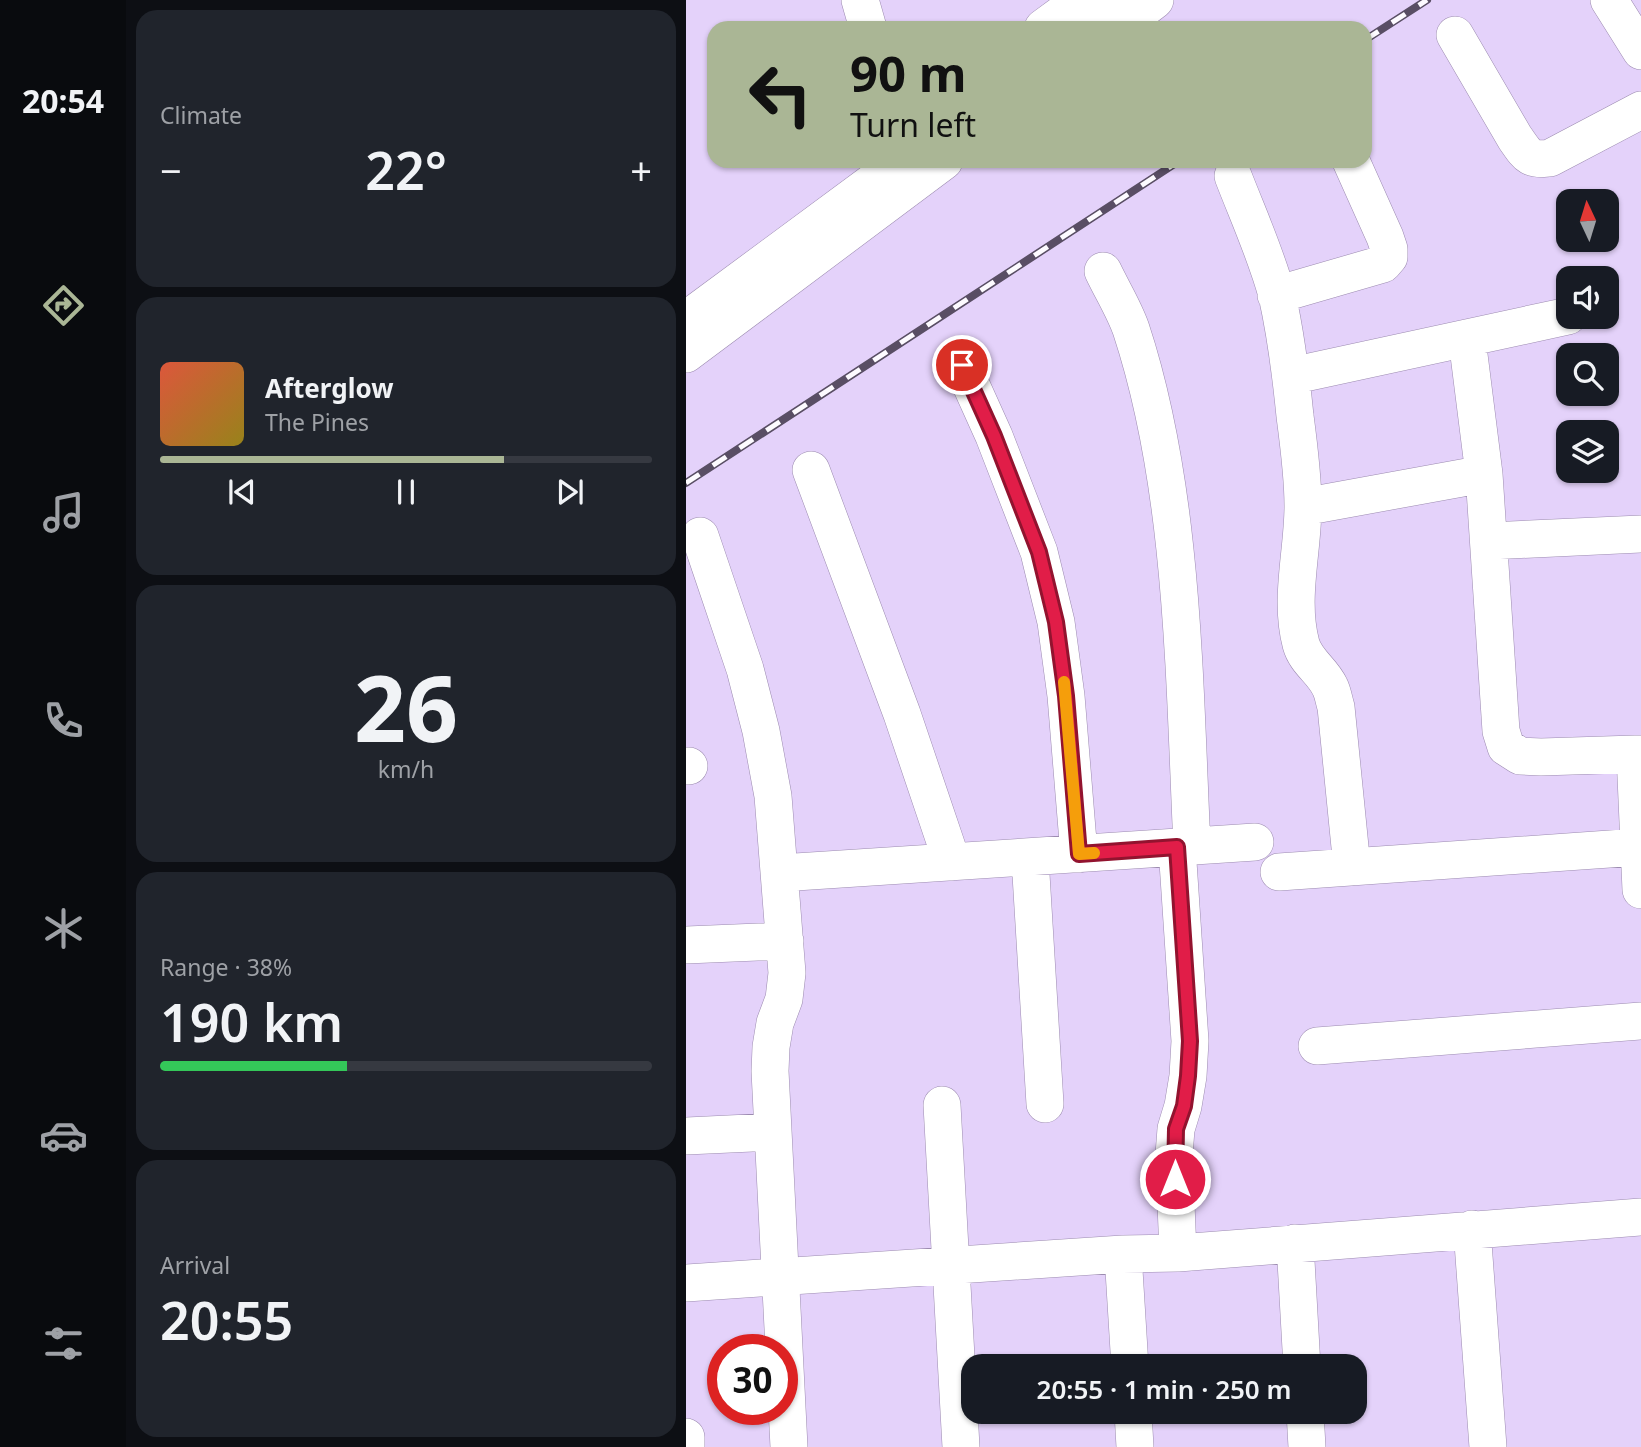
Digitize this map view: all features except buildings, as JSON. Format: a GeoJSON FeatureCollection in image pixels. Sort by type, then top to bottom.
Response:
{"type":"FeatureCollection","features":[{"type":"Feature","properties":{"kind":"street"},"geometry":{"type":"LineString","coordinates":[[860,0],[865,21]]}},
{"type":"Feature","properties":{"kind":"street"},"geometry":{"type":"LineString","coordinates":[[1052,21],[1081,0]]}},
{"type":"Feature","properties":{"kind":"street"},"geometry":{"type":"LineString","coordinates":[[1090,21],[1119,0]]}},
{"type":"Feature","properties":{"kind":"street"},"geometry":{"type":"LineString","coordinates":[[1127,21],[1155,0]]}},
{"type":"Feature","properties":{"kind":"street"},"geometry":{"type":"LineString","coordinates":[[1609,0],[1641,51]]}},
{"type":"Feature","properties":{"kind":"street"},"geometry":{"type":"LineString","coordinates":[[1455,35],[1515,138],[1526,154],[1536,160],[1550,158],[1641,110]]}},
{"type":"Feature","properties":{"kind":"street"},"geometry":{"type":"LineString","coordinates":[[686,290],[852,168]]}},
{"type":"Feature","properties":{"kind":"street"},"geometry":{"type":"LineString","coordinates":[[686,320],[892,168]]}},
{"type":"Feature","properties":{"kind":"street"},"geometry":{"type":"LineString","coordinates":[[686,354],[935,168]]}},
{"type":"Feature","properties":{"kind":"street"},"geometry":{"type":"LineString","coordinates":[[1276,295],[1383,264],[1389,257],[1385,237],[1354,168]]}},
{"type":"Feature","properties":{"kind":"street"},"geometry":{"type":"LineString","coordinates":[[1233,176],[1264,252],[1276,295],[1291,376],[1303,506],[1297,589],[1299,634],[1308,662],[1331,687],[1336,707],[1352,867]]}},
{"type":"Feature","properties":{"kind":"street"},"geometry":{"type":"LineString","coordinates":[[1103,271],[1130,326],[1151,401],[1166,488],[1178,584],[1190,1041],[1184,1106],[1176,1129],[1174,1155],[1178,1253]]}},
{"type":"Feature","properties":{"kind":"street"},"geometry":{"type":"LineString","coordinates":[[1291,376],[1556,319]]}},
{"type":"Feature","properties":{"kind":"street"},"geometry":{"type":"LineString","coordinates":[[1467,339],[1489,541],[1501,731],[1506,747],[1520,756],[1638,754],[1641,890]]}},
{"type":"Feature","properties":{"kind":"street"},"geometry":{"type":"LineString","coordinates":[[962,365],[994,436],[1039,552],[1056,622],[1066,696],[1079,854]]}},
{"type":"Feature","properties":{"kind":"street"},"geometry":{"type":"LineString","coordinates":[[811,470],[898,703],[952,862]]}},
{"type":"Feature","properties":{"kind":"street"},"geometry":{"type":"LineString","coordinates":[[1303,506],[1483,474]]}},
{"type":"Feature","properties":{"kind":"street"},"geometry":{"type":"LineString","coordinates":[[1489,541],[1641,534]]}},
{"type":"Feature","properties":{"kind":"street"},"geometry":{"type":"LineString","coordinates":[[700,536],[744,669],[761,731],[773,796],[787,972],[784,999],[775,1023],[771,1047],[772,1132],[789,1447]]}},
{"type":"Feature","properties":{"kind":"street"},"geometry":{"type":"LineString","coordinates":[[780,873],[1255,842]]}},
{"type":"Feature","properties":{"kind":"street"},"geometry":{"type":"LineString","coordinates":[[1279,872],[1638,847]]}},
{"type":"Feature","properties":{"kind":"street"},"geometry":{"type":"LineString","coordinates":[[1030,858],[1045,1104]]}},
{"type":"Feature","properties":{"kind":"street"},"geometry":{"type":"LineString","coordinates":[[686,945],[785,942]]}},
{"type":"Feature","properties":{"kind":"street"},"geometry":{"type":"LineString","coordinates":[[1318,1046],[1641,1021]]}},
{"type":"Feature","properties":{"kind":"street"},"geometry":{"type":"LineString","coordinates":[[942,1105],[961,1447]]}},
{"type":"Feature","properties":{"kind":"street"},"geometry":{"type":"LineString","coordinates":[[686,1136],[772,1132]]}},
{"type":"Feature","properties":{"kind":"street"},"geometry":{"type":"LineString","coordinates":[[686,1283],[1123,1254],[1178,1253],[1641,1217]]}},
{"type":"Feature","properties":{"kind":"street"},"geometry":{"type":"LineString","coordinates":[[1472,1229],[1488,1447]]}},
{"type":"Feature","properties":{"kind":"street"},"geometry":{"type":"LineString","coordinates":[[1295,1243],[1302,1354]]}},
{"type":"Feature","properties":{"kind":"street"},"geometry":{"type":"LineString","coordinates":[[1123,1254],[1129,1354]]}},
{"type":"Feature","properties":{"kind":"street"},"geometry":{"type":"LineString","coordinates":[[1134,1424],[1135,1447]]}},
{"type":"Feature","properties":{"kind":"street"},"geometry":{"type":"LineString","coordinates":[[1306,1424],[1307,1447]]}},
{"type":"Feature","properties":{"kind":"street"},"geometry":{"type":"LineString","coordinates":[[686,1437],[687,1447]]}},
{"type":"Feature","properties":{"kind":"railway"},"geometry":{"type":"LineString","coordinates":[[1372,35],[1427,0]]}},
{"type":"Feature","properties":{"kind":"railway"},"geometry":{"type":"LineString","coordinates":[[686,483],[1168,168]]}},
{"type":"Feature","properties":{"kind":"slow traffic"},"geometry":{"type":"LineString","coordinates":[[1064,682],[1079,854],[1094,853]]}},
{"type":"Feature","properties":{"kind":"route"},"geometry":{"type":"LineString","coordinates":[[962,365],[994,436],[1039,552],[1056,622],[1066,696],[1079,854],[1177,847],[1190,1041],[1184,1106],[1176,1129],[1175,1179]]}}]}
